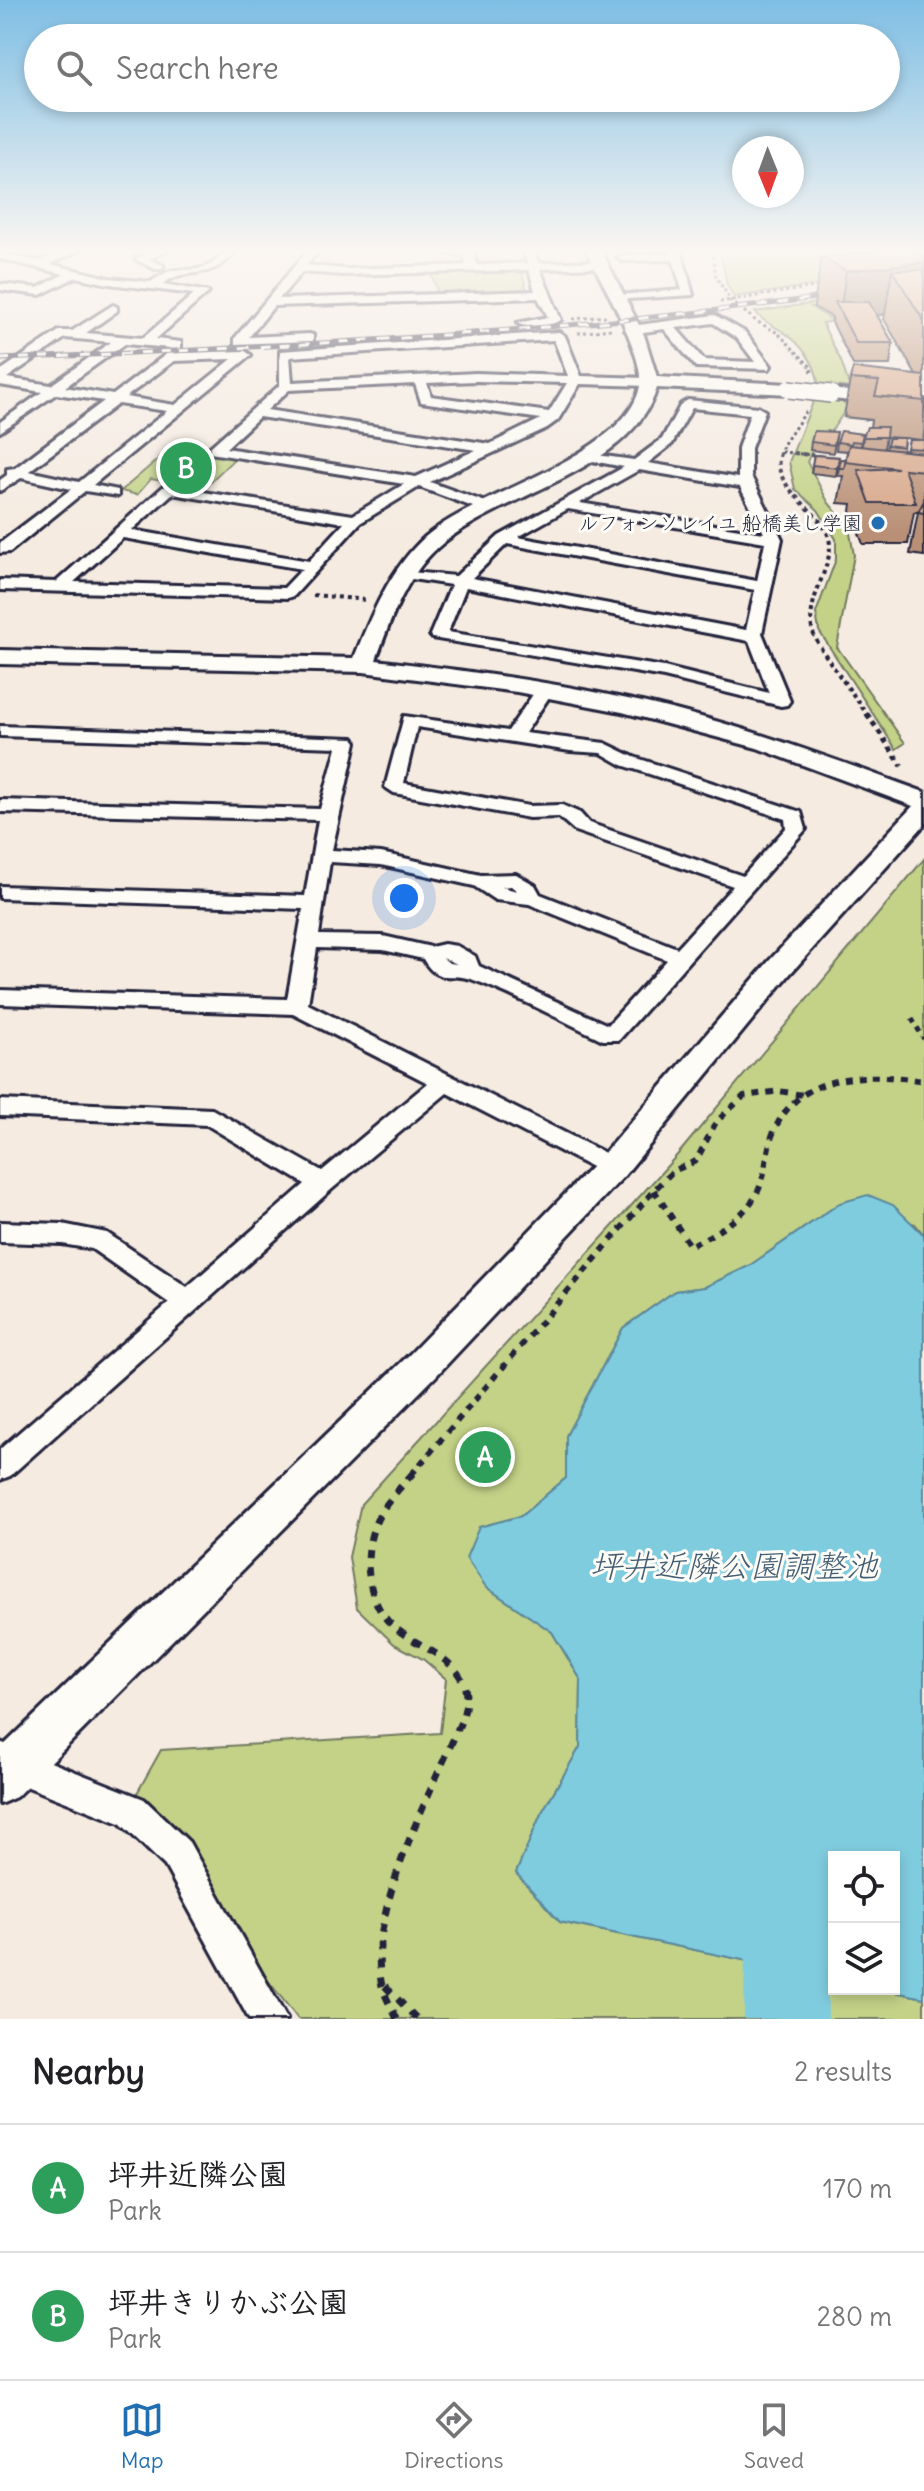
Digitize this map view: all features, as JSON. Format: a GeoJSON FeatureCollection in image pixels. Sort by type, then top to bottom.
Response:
{"type":"FeatureCollection","features":[{"type":"Feature","properties":{"kind":"street"},"geometry":{"type":"LineString","coordinates":[[0,379],[49,344]]}},
{"type":"Feature","properties":{"kind":"street"},"geometry":{"type":"LineString","coordinates":[[0,428],[117,344]]}},
{"type":"Feature","properties":{"kind":"street"},"geometry":{"type":"LineString","coordinates":[[0,487],[171,357],[177,345],[171,344]]}},
{"type":"Feature","properties":{"kind":"street"},"geometry":{"type":"LineString","coordinates":[[286,386],[284,354],[433,344]]}},
{"type":"Feature","properties":{"kind":"street"},"geometry":{"type":"LineString","coordinates":[[562,344],[576,380]]}},
{"type":"Feature","properties":{"kind":"street"},"geometry":{"type":"LineString","coordinates":[[363,665],[387,602],[405,574],[435,539],[486,507],[587,456],[629,425],[648,393],[649,382],[648,368],[636,344]]}},
{"type":"Feature","properties":{"kind":"street"},"geometry":{"type":"LineString","coordinates":[[683,344],[700,364],[765,366],[748,344]]}},
{"type":"Feature","properties":{"kind":"street"},"geometry":{"type":"LineString","coordinates":[[0,548],[5,549],[245,355],[171,357]]}},
{"type":"Feature","properties":{"kind":"street"},"geometry":{"type":"LineString","coordinates":[[486,507],[418,482],[215,450],[286,386],[476,377],[649,382],[789,389],[924,405]]}},
{"type":"Feature","properties":{"kind":"street"},"geometry":{"type":"LineString","coordinates":[[0,379],[177,409]]}},
{"type":"Feature","properties":{"kind":"street"},"geometry":{"type":"LineString","coordinates":[[420,380],[426,399],[553,417]]}},
{"type":"Feature","properties":{"kind":"street"},"geometry":{"type":"LineString","coordinates":[[0,585],[288,593],[355,520],[418,482],[553,417],[576,380]]}},
{"type":"Feature","properties":{"kind":"street"},"geometry":{"type":"LineString","coordinates":[[688,404],[758,411],[743,444],[744,483],[774,539],[755,637],[781,701],[664,672],[438,635],[460,581],[504,539],[637,465],[667,441],[688,404]]}},
{"type":"Feature","properties":{"kind":"street"},"geometry":{"type":"LineString","coordinates":[[257,413],[490,448]]}},
{"type":"Feature","properties":{"kind":"street"},"geometry":{"type":"LineString","coordinates":[[587,456],[744,483]]}},
{"type":"Feature","properties":{"kind":"street"},"geometry":{"type":"LineString","coordinates":[[0,470],[113,493]]}},
{"type":"Feature","properties":{"kind":"street"},"geometry":{"type":"LineString","coordinates":[[60,587],[169,489],[355,520]]}},
{"type":"Feature","properties":{"kind":"street"},"geometry":{"type":"LineString","coordinates":[[567,505],[774,539]]}},
{"type":"Feature","properties":{"kind":"street"},"geometry":{"type":"LineString","coordinates":[[121,533],[312,566]]}},
{"type":"Feature","properties":{"kind":"street"},"geometry":{"type":"LineString","coordinates":[[504,539],[764,587]]}},
{"type":"Feature","properties":{"kind":"street"},"geometry":{"type":"LineString","coordinates":[[405,574],[460,581],[755,637]]}},
{"type":"Feature","properties":{"kind":"street"},"geometry":{"type":"LineString","coordinates":[[0,657],[363,665],[544,691],[624,705],[766,743],[924,801]]}},
{"type":"Feature","properties":{"kind":"street"},"geometry":{"type":"LineString","coordinates":[[513,737],[544,691]]}},
{"type":"Feature","properties":{"kind":"street"},"geometry":{"type":"LineString","coordinates":[[308,941],[383,943],[431,954],[435,964],[444,970],[470,970],[611,1035],[680,957],[747,884],[796,829],[794,816],[628,761],[605,748],[570,746],[410,720],[394,787],[529,812],[562,811],[582,827],[747,884]]}},
{"type":"Feature","properties":{"kind":"street"},"geometry":{"type":"LineString","coordinates":[[0,731],[347,742],[328,815],[297,1007]]}},
{"type":"Feature","properties":{"kind":"street"},"geometry":{"type":"LineString","coordinates":[[0,806],[328,815]]}},
{"type":"Feature","properties":{"kind":"street"},"geometry":{"type":"LineString","coordinates":[[269,2019],[177,1854],[132,1811],[6,1768],[423,1365],[612,1167],[779,968],[924,809]]}},
{"type":"Feature","properties":{"kind":"street"},"geometry":{"type":"LineString","coordinates":[[321,855],[381,859],[481,881],[497,878],[516,880],[528,889],[532,898],[680,957]]}},
{"type":"Feature","properties":{"kind":"street"},"geometry":{"type":"LineString","coordinates":[[0,892],[316,903]]}},
{"type":"Feature","properties":{"kind":"street"},"geometry":{"type":"LineString","coordinates":[[0,997],[297,1007],[612,1167]]}},
{"type":"Feature","properties":{"kind":"street"},"geometry":{"type":"LineString","coordinates":[[3,1458],[446,1081]]}},
{"type":"Feature","properties":{"kind":"street"},"geometry":{"type":"LineString","coordinates":[[0,1108],[212,1117],[323,1183]]}},
{"type":"Feature","properties":{"kind":"street"},"geometry":{"type":"LineString","coordinates":[[0,1232],[62,1234],[98,1240],[188,1302]]}},
{"type":"Feature","properties":{"kind":"path"},"geometry":{"type":"LineString","coordinates":[[791,344],[811,367],[813,382]]}},
{"type":"Feature","properties":{"kind":"path"},"geometry":{"type":"LineString","coordinates":[[808,407],[778,460],[786,486],[813,510],[831,541],[831,556],[821,574],[810,612],[812,632],[902,766]]}},
{"type":"Feature","properties":{"kind":"path"},"geometry":{"type":"LineString","coordinates":[[781,452],[832,458]]}},
{"type":"Feature","properties":{"kind":"path"},"geometry":{"type":"LineString","coordinates":[[288,593],[376,601]]}},
{"type":"Feature","properties":{"kind":"path"},"geometry":{"type":"LineString","coordinates":[[912,1019],[924,1039]]}},
{"type":"Feature","properties":{"kind":"path"},"geometry":{"type":"LineString","coordinates":[[654,1190],[690,1246],[727,1227],[759,1191],[767,1152],[777,1126],[803,1095],[838,1078],[876,1073],[924,1081]]}},
{"type":"Feature","properties":{"kind":"path"},"geometry":{"type":"LineString","coordinates":[[397,2019],[381,1983],[382,1921],[466,1705],[454,1669],[440,1651],[392,1626],[373,1595],[368,1562],[374,1525],[391,1499],[654,1190],[673,1171],[696,1161],[716,1122],[744,1096],[779,1091],[803,1095]]}},
{"type":"Feature","properties":{"kind":"path"},"geometry":{"type":"LineString","coordinates":[[381,1983],[417,2019]]}},
{"type":"Feature","properties":{"kind":"green space"},"geometry":{"type":"Polygon","coordinates":[[[797,344],[833,344],[850,388],[818,384],[811,361],[797,344]]]}},
{"type":"Feature","properties":{"kind":"green space"},"geometry":{"type":"Polygon","coordinates":[[[815,397],[851,402],[828,436],[817,439],[807,462],[828,502],[849,528],[854,555],[837,647],[905,743],[896,749],[819,631],[816,613],[836,559],[836,539],[818,510],[795,489],[789,462],[815,397]]]}},
{"type":"Feature","properties":{"kind":"green space"},"geometry":{"type":"Polygon","coordinates":[[[171,448],[236,457],[204,488],[151,479],[137,495],[121,491],[171,448]]]}},
{"type":"Feature","properties":{"kind":"green space"},"geometry":{"type":"Polygon","coordinates":[[[924,859],[924,1235],[915,1224],[840,1203],[749,1266],[705,1287],[675,1291],[623,1328],[566,1436],[566,1478],[521,1516],[479,1527],[486,1587],[552,1632],[581,1680],[580,1747],[541,1814],[516,1873],[560,1922],[828,1978],[828,1995],[900,1993],[924,1998],[924,2019],[298,2019],[131,1804],[161,1750],[440,1733],[446,1679],[423,1659],[394,1644],[357,1608],[349,1557],[361,1504],[679,1153],[924,859]]]}},
{"type":"Feature","properties":{"kind":"water","name":"坪井近隣公園調整池"},"geometry":{"type":"Polygon","coordinates":[[[868,1195],[893,1205],[924,1235],[924,1998],[900,1993],[900,1851],[828,1851],[828,1978],[560,1922],[516,1873],[541,1814],[580,1747],[581,1680],[552,1632],[486,1587],[466,1558],[479,1527],[521,1516],[566,1478],[566,1436],[623,1328],[675,1291],[705,1287],[749,1266],[840,1203],[868,1195]]]}},
{"type":"Feature","properties":{"kind":"building"},"geometry":{"type":"Polygon","coordinates":[[[853,368],[924,376],[924,401],[875,396],[879,381],[850,379],[853,368]]]}},
{"type":"Feature","properties":{"kind":"building"},"geometry":{"type":"Polygon","coordinates":[[[867,427],[887,427],[886,437],[863,437],[867,427]]]}},
{"type":"Feature","properties":{"kind":"building"},"geometry":{"type":"Polygon","coordinates":[[[814,431],[837,432],[834,445],[811,442],[814,431]]]}},
{"type":"Feature","properties":{"kind":"building"},"geometry":{"type":"Polygon","coordinates":[[[841,431],[863,434],[861,442],[837,442],[841,431]]]}},
{"type":"Feature","properties":{"kind":"building"},"geometry":{"type":"Polygon","coordinates":[[[889,438],[904,438],[903,447],[887,445],[889,438]]]}},
{"type":"Feature","properties":{"kind":"building"},"geometry":{"type":"Polygon","coordinates":[[[909,440],[924,440],[924,449],[907,448],[909,440]]]}},
{"type":"Feature","properties":{"kind":"building"},"geometry":{"type":"Polygon","coordinates":[[[849,445],[924,453],[924,471],[904,469],[916,503],[870,503],[858,470],[898,468],[845,462],[849,445]]]}},
{"type":"Feature","properties":{"kind":"building"},"geometry":{"type":"Polygon","coordinates":[[[814,455],[839,457],[837,468],[812,465],[814,455]]]}},
{"type":"Feature","properties":{"kind":"building"},"geometry":{"type":"Polygon","coordinates":[[[841,459],[846,459],[844,468],[839,468],[841,459]]]}},
{"type":"Feature","properties":{"kind":"waterway"},"geometry":{"type":"LineString","coordinates":[[786,1940],[786,2019]]}},
{"type":"Feature","properties":{"kind":"railway"},"geometry":{"type":"LineString","coordinates":[[0,359],[294,344]]}},
{"type":"Feature","properties":{"kind":"place","name":"坪井きりかぶ公園"},"geometry":{"type":"Point","coordinates":[186,468]}},
{"type":"Feature","properties":{"kind":"place","name":"ルフォンソレイユ 船橋美し学園"},"geometry":{"type":"Point","coordinates":[878,523]}},
{"type":"Feature","properties":{"kind":"place","name":"坪井近隣公園"},"geometry":{"type":"Point","coordinates":[485,1457]}}]}
